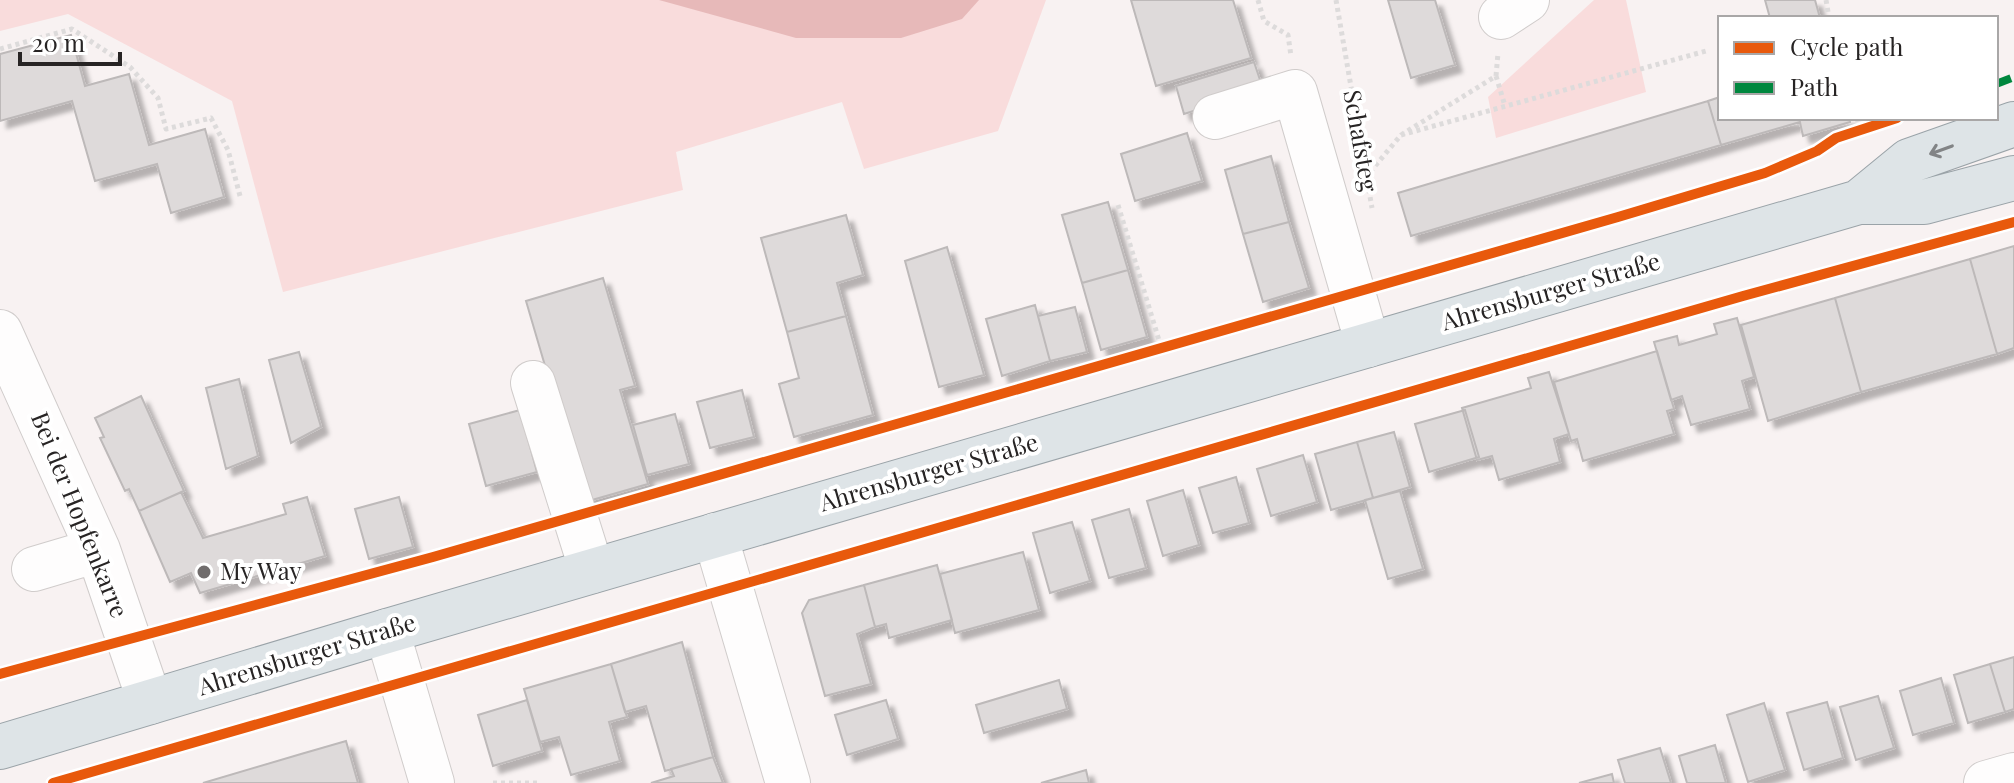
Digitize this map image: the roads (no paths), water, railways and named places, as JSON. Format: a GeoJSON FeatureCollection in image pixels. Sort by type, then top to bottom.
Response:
{"type":"FeatureCollection","features":[{"type":"Feature","properties":{"kind":"main road","name":"Ahrensburger Straße"},"geometry":{"type":"LineString","coordinates":[[1859,202],[1909,161],[2014,124]]}},
{"type":"Feature","properties":{"kind":"main road","name":"Ahrensburger Straße"},"geometry":{"type":"LineString","coordinates":[[0,747],[387,631],[1859,202],[1924,202],[2014,178]]}},
{"type":"Feature","properties":{"kind":"street"},"geometry":{"type":"LineString","coordinates":[[1215,117],[1295,92],[1368,345]]}},
{"type":"Feature","properties":{"kind":"street","name":"Bei der Hopfenkarre"},"geometry":{"type":"LineString","coordinates":[[0,332],[98,550],[150,702]]}},
{"type":"Feature","properties":{"kind":"street"},"geometry":{"type":"LineString","coordinates":[[533,383],[592,571]]}},
{"type":"Feature","properties":{"kind":"street"},"geometry":{"type":"LineString","coordinates":[[715,535],[788,783]]}},
{"type":"Feature","properties":{"kind":"street"},"geometry":{"type":"LineString","coordinates":[[34,569],[98,550]]}},
{"type":"Feature","properties":{"kind":"street"},"geometry":{"type":"LineString","coordinates":[[387,631],[432,783]]}},
{"type":"Feature","properties":{"kind":"street"},"geometry":{"type":"LineString","coordinates":[[1986,783],[2014,775]]}},
{"type":"Feature","properties":{"kind":"place","name":"My Way"},"geometry":{"type":"Point","coordinates":[204,572]}}]}
